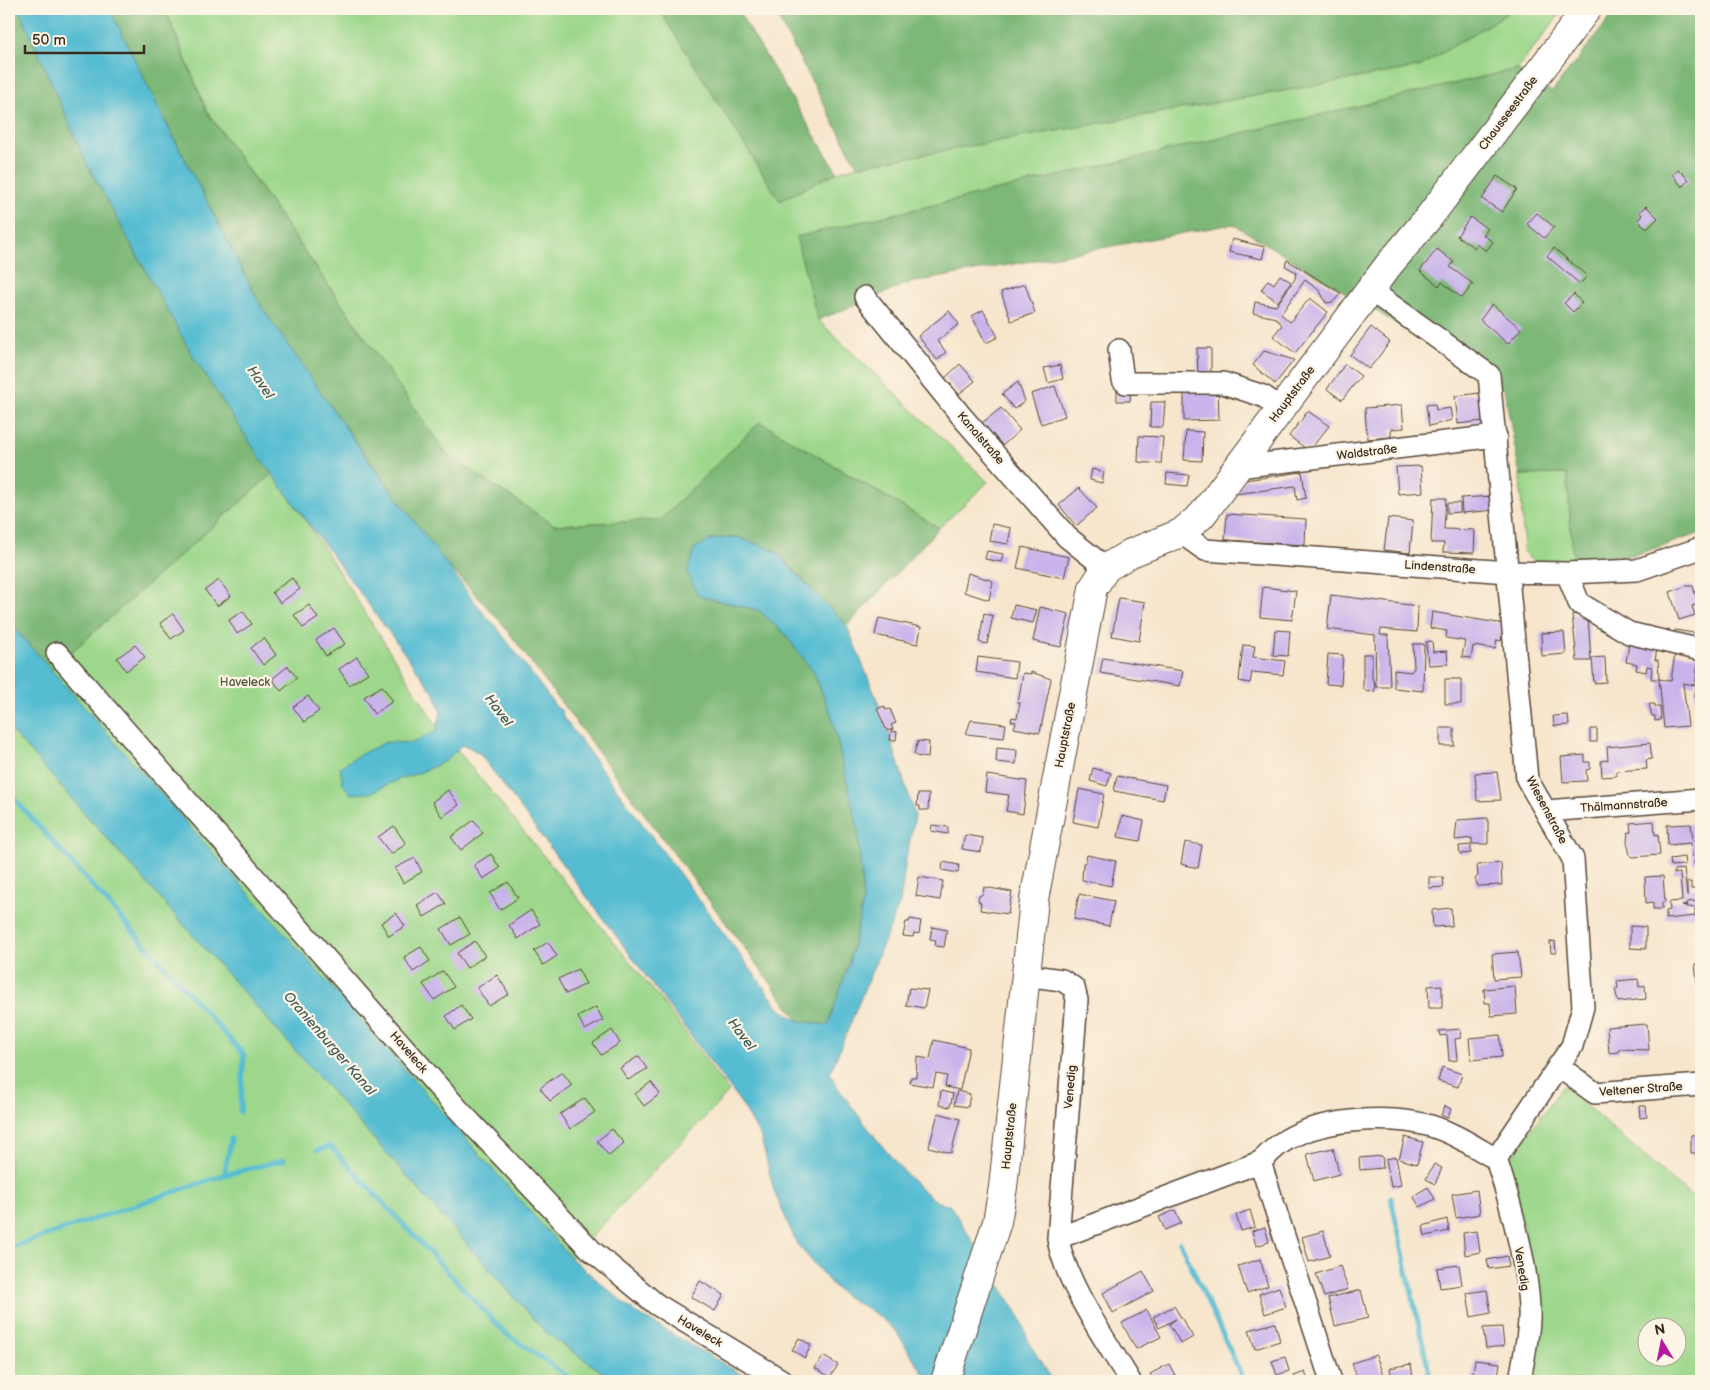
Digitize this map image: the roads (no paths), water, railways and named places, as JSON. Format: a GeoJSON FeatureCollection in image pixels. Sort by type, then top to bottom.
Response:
{"type":"FeatureCollection","features":[{"type":"Feature","properties":{"kind":"main road","name":"Chausseestraße"},"geometry":{"type":"LineString","coordinates":[[1429,217],[1587,9]]}},
{"type":"Feature","properties":{"kind":"main road","name":"Hauptstraße"},"geometry":{"type":"LineString","coordinates":[[945,1381],[997,1222],[1003,1187],[1034,900],[1094,588],[1106,568],[1131,554],[1180,533],[1202,515],[1392,260],[1429,217]]}},
{"type":"Feature","properties":{"kind":"street"},"geometry":{"type":"LineString","coordinates":[[1370,290],[1489,375],[1508,572]]}},
{"type":"Feature","properties":{"kind":"street","name":"Kanalstraße"},"geometry":{"type":"LineString","coordinates":[[865,297],[963,418],[1066,537],[1106,568]]}},
{"type":"Feature","properties":{"kind":"street"},"geometry":{"type":"LineString","coordinates":[[1119,350],[1123,380],[1126,383],[1223,383],[1263,396],[1282,409]]}},
{"type":"Feature","properties":{"kind":"street","name":"Waldstraße"},"geometry":{"type":"LineString","coordinates":[[1238,467],[1496,436]]}},
{"type":"Feature","properties":{"kind":"street","name":"Lindenstraße"},"geometry":{"type":"LineString","coordinates":[[1180,533],[1204,550],[1508,572],[1567,573],[1637,570],[1701,548]]}},
{"type":"Feature","properties":{"kind":"street","name":"Wiesenstraße"},"geometry":{"type":"LineString","coordinates":[[1508,572],[1527,779],[1573,859],[1583,1007],[1572,1046],[1558,1066]]}},
{"type":"Feature","properties":{"kind":"street"},"geometry":{"type":"LineString","coordinates":[[1567,573],[1579,603],[1629,633],[1701,650]]}},
{"type":"Feature","properties":{"kind":"street","name":"Haveleck"},"geometry":{"type":"LineString","coordinates":[[57,653],[458,1108],[592,1251],[656,1304],[784,1381]]}},
{"type":"Feature","properties":{"kind":"street","name":"Thälmannstraße"},"geometry":{"type":"LineString","coordinates":[[1546,811],[1701,799]]}},
{"type":"Feature","properties":{"kind":"street","name":"Venedig"},"geometry":{"type":"LineString","coordinates":[[1025,975],[1062,980],[1074,988],[1077,1000],[1058,1238],[1060,1254],[1070,1278],[1130,1381]]}},
{"type":"Feature","properties":{"kind":"street"},"geometry":{"type":"LineString","coordinates":[[1058,1238],[1260,1162],[1280,1144],[1304,1132],[1347,1122],[1381,1118],[1432,1126],[1496,1158],[1558,1066]]}},
{"type":"Feature","properties":{"kind":"street","name":"Veltener Straße"},"geometry":{"type":"LineString","coordinates":[[1558,1066],[1595,1093],[1701,1085]]}},
{"type":"Feature","properties":{"kind":"street","name":"Venedig"},"geometry":{"type":"LineString","coordinates":[[1496,1158],[1506,1188],[1527,1296],[1529,1320],[1520,1381]]}},
{"type":"Feature","properties":{"kind":"street"},"geometry":{"type":"LineString","coordinates":[[1260,1162],[1331,1381]]}},
{"type":"Feature","properties":{"kind":"water","name":"Havel"},"geometry":{"type":"Polygon","coordinates":[[[19,9],[110,9],[165,121],[262,308],[364,454],[487,618],[495,625],[557,708],[561,710],[563,717],[780,1009],[799,1021],[828,1025],[849,963],[863,902],[858,829],[831,714],[813,671],[783,632],[758,610],[698,596],[687,572],[695,548],[713,539],[737,537],[774,550],[847,626],[882,712],[915,816],[906,859],[900,903],[830,1073],[838,1088],[859,1116],[908,1176],[924,1192],[938,1202],[950,1205],[1021,1319],[1029,1343],[1053,1381],[928,1381],[896,1331],[876,1314],[835,1288],[797,1244],[774,1191],[761,1138],[741,1103],[480,754],[462,745],[446,761],[370,793],[351,794],[343,784],[340,767],[359,755],[386,742],[412,743],[436,731],[441,713],[436,696],[259,456],[195,360],[86,162],[19,9]]]}},
{"type":"Feature","properties":{"kind":"water","name":"Oranienburger Kanal"},"geometry":{"type":"Polygon","coordinates":[[[9,622],[571,1258],[636,1313],[753,1381],[615,1381],[545,1332],[9,728],[9,622]]]}},
{"type":"Feature","properties":{"kind":"waterway"},"geometry":{"type":"LineString","coordinates":[[9,793],[244,1055],[240,1112]]}},
{"type":"Feature","properties":{"kind":"waterway"},"geometry":{"type":"LineString","coordinates":[[224,1175],[231,1139]]}},
{"type":"Feature","properties":{"kind":"waterway"},"geometry":{"type":"LineString","coordinates":[[318,1150],[330,1146],[504,1332],[574,1381]]}},
{"type":"Feature","properties":{"kind":"waterway"},"geometry":{"type":"LineString","coordinates":[[9,1248],[224,1175],[284,1160]]}},
{"type":"Feature","properties":{"kind":"waterway"},"geometry":{"type":"LineString","coordinates":[[1391,1198],[1429,1372],[1429,1381]]}},
{"type":"Feature","properties":{"kind":"waterway"},"geometry":{"type":"LineString","coordinates":[[1180,1242],[1244,1381]]}}]}
